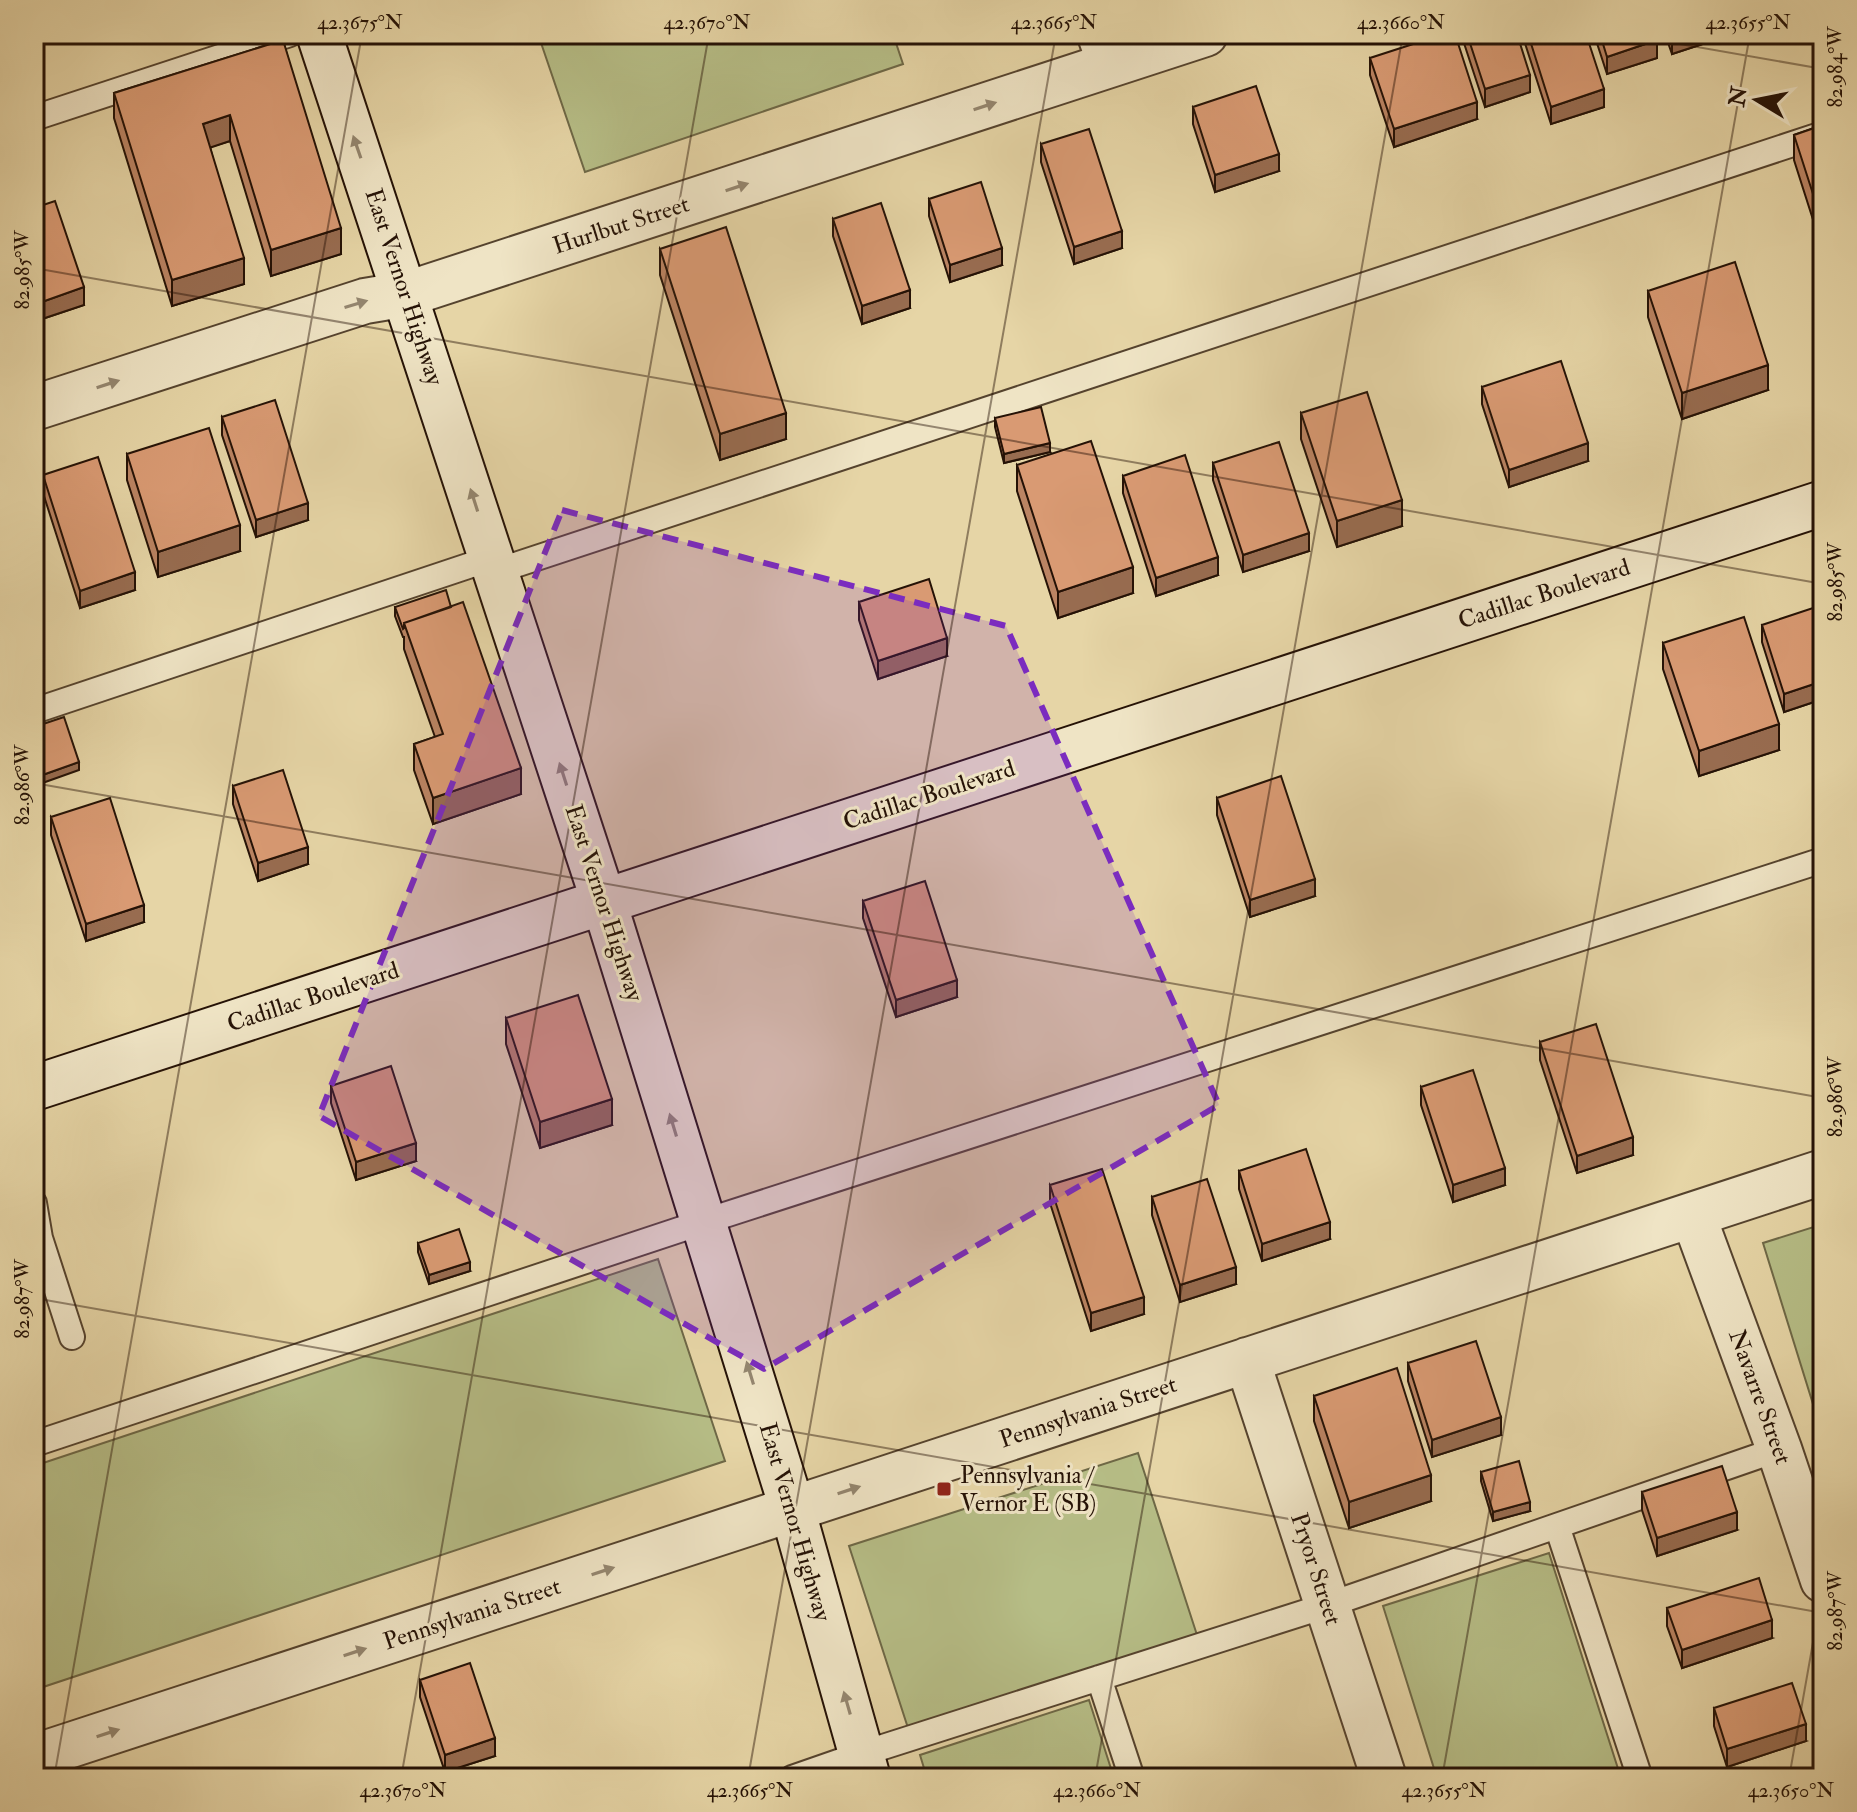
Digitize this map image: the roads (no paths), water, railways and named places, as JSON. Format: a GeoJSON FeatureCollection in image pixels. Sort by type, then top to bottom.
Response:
{"type":"FeatureCollection","features":[{"type":"Feature","properties":{"kind":"street","name":"East Vernor Highway"},"geometry":{"type":"LineString","coordinates":[[319,34],[407,294],[604,902],[792,1508],[864,1766]]}},
{"type":"Feature","properties":{"kind":"street","name":"Hurlbut Street"},"geometry":{"type":"LineString","coordinates":[[34,408],[365,301],[407,294],[1095,51],[1205,34]]}},
{"type":"Feature","properties":{"kind":"street","name":"Cadillac Boulevard"},"geometry":{"type":"LineString","coordinates":[[34,1088],[1823,503]]}},
{"type":"Feature","properties":{"kind":"street","name":"Pennsylvania Street"},"geometry":{"type":"LineString","coordinates":[[34,1757],[1823,1172]]}},
{"type":"Feature","properties":{"kind":"street","name":"Navarre Street"},"geometry":{"type":"LineString","coordinates":[[1693,1215],[1779,1449],[1823,1580]]}},
{"type":"Feature","properties":{"kind":"street","name":"Pryor Street"},"geometry":{"type":"LineString","coordinates":[[1247,1360],[1384,1778]]}},
{"type":"Feature","properties":{"kind":"lane"},"geometry":{"type":"LineString","coordinates":[[34,118],[290,34]]}},
{"type":"Feature","properties":{"kind":"lane"},"geometry":{"type":"LineString","coordinates":[[34,711],[1823,134]]}},
{"type":"Feature","properties":{"kind":"lane"},"geometry":{"type":"LineString","coordinates":[[34,1444],[703,1222],[1823,860]]}},
{"type":"Feature","properties":{"kind":"lane"},"geometry":{"type":"LineString","coordinates":[[34,1203],[40,1238],[72,1337]]}},
{"type":"Feature","properties":{"kind":"lane"},"geometry":{"type":"LineString","coordinates":[[792,1778],[864,1766],[1099,1678],[1328,1605],[1779,1449]]}},
{"type":"Feature","properties":{"kind":"lane"},"geometry":{"type":"LineString","coordinates":[[1557,1526],[1640,1778]]}},
{"type":"Feature","properties":{"kind":"lane"},"geometry":{"type":"LineString","coordinates":[[1099,1678],[1132,1778]]}},
{"type":"Feature","properties":{"kind":"place","name":"Pennsylvania / Vernor E (SB)"},"geometry":{"type":"Point","coordinates":[944,1489]}}]}
